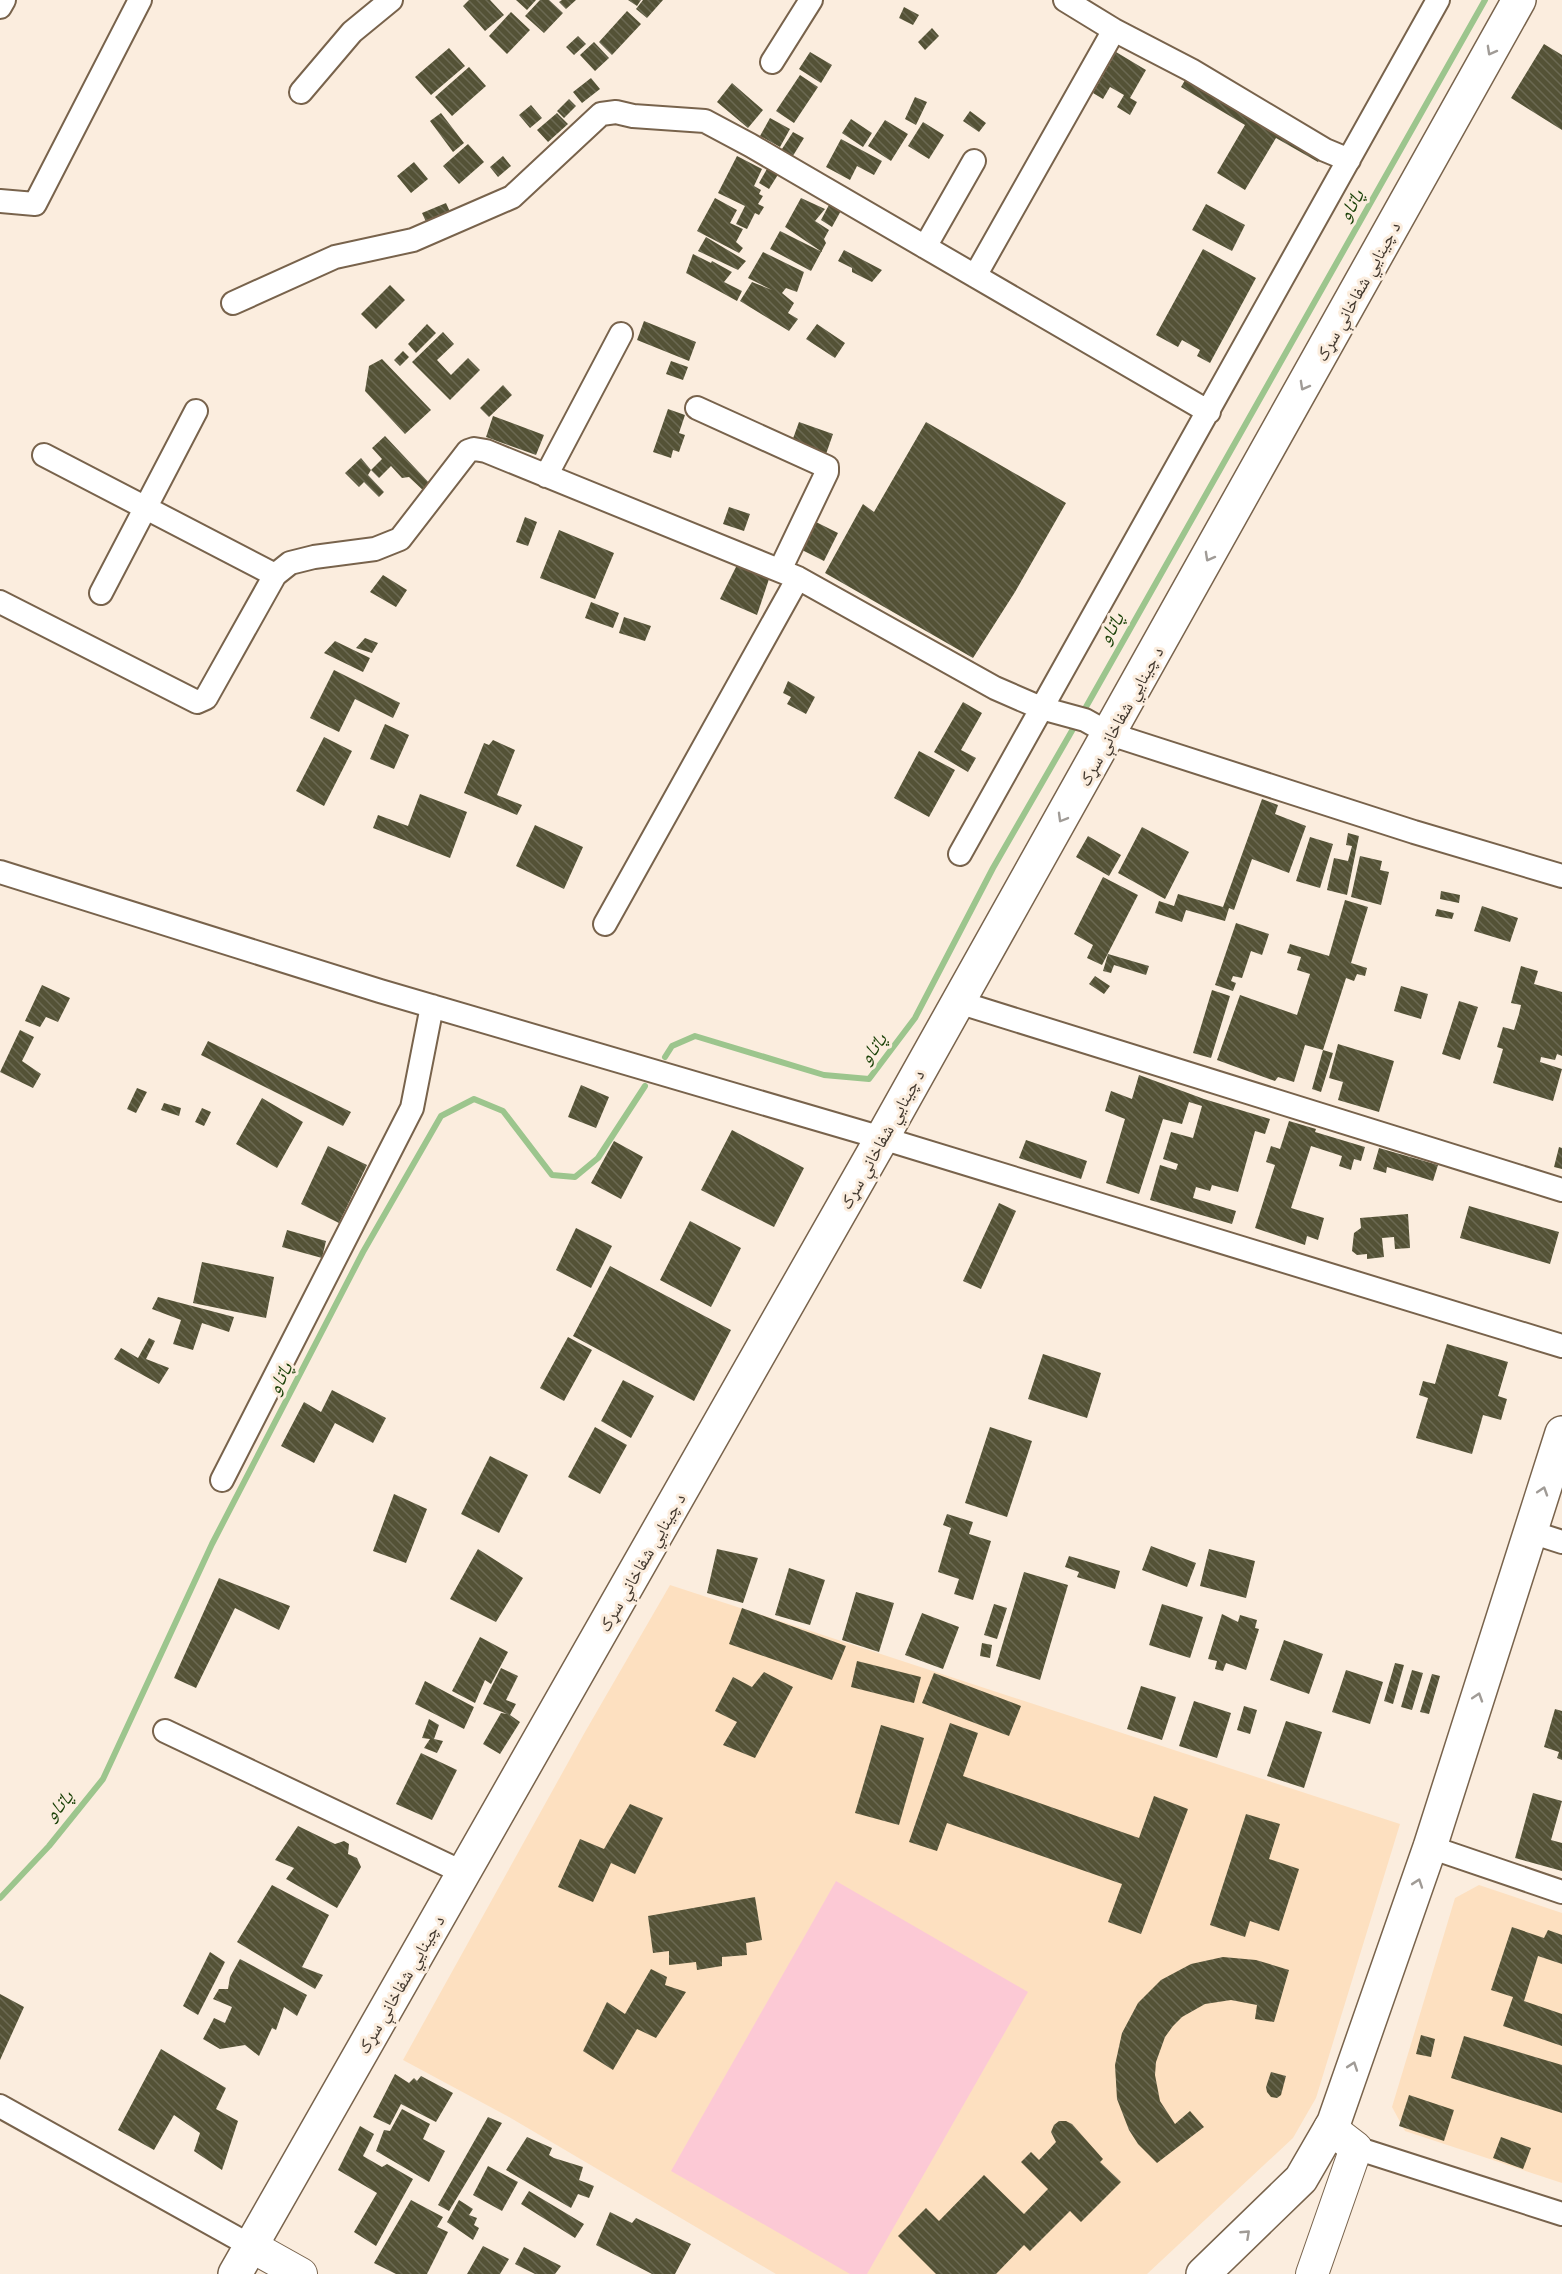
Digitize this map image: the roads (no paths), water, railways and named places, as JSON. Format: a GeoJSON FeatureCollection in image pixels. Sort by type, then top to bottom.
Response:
{"type":"FeatureCollection","features":[{"type":"Feature","properties":{"kind":"main road","name":"د چينايي شفاخانې سړک"},"geometry":{"type":"LineString","coordinates":[[235,2274],[958,1002],[1098,727],[1519,0]]}},
{"type":"Feature","properties":{"kind":"main road"},"geometry":{"type":"LineString","coordinates":[[1203,2274],[1301,2179],[1330,2128],[1430,1847],[1562,1433]]}},
{"type":"Feature","properties":{"kind":"street"},"geometry":{"type":"LineString","coordinates":[[0,7],[4,0]]}},
{"type":"Feature","properties":{"kind":"street"},"geometry":{"type":"LineString","coordinates":[[0,201],[36,204],[140,0]]}},
{"type":"Feature","properties":{"kind":"street"},"geometry":{"type":"LineString","coordinates":[[302,92],[352,32],[391,0]]}},
{"type":"Feature","properties":{"kind":"street"},"geometry":{"type":"LineString","coordinates":[[772,62],[811,0]]}},
{"type":"Feature","properties":{"kind":"street"},"geometry":{"type":"LineString","coordinates":[[1065,0],[1114,30],[1191,70],[1325,150],[1349,160]]}},
{"type":"Feature","properties":{"kind":"street"},"geometry":{"type":"LineString","coordinates":[[960,854],[1050,710],[1209,412],[1438,0]]}},
{"type":"Feature","properties":{"kind":"street"},"geometry":{"type":"LineString","coordinates":[[975,276],[1114,30]]}},
{"type":"Feature","properties":{"kind":"street"},"geometry":{"type":"LineString","coordinates":[[233,303],[335,257],[412,240],[512,197],[601,114],[616,112],[633,116],[705,121],[1209,412]]}},
{"type":"Feature","properties":{"kind":"street"},"geometry":{"type":"LineString","coordinates":[[925,247],[974,161]]}},
{"type":"Feature","properties":{"kind":"street"},"geometry":{"type":"LineString","coordinates":[[546,476],[621,334]]}},
{"type":"Feature","properties":{"kind":"street"},"geometry":{"type":"LineString","coordinates":[[605,924],[789,574],[827,472],[827,467],[697,408]]}},
{"type":"Feature","properties":{"kind":"street"},"geometry":{"type":"LineString","coordinates":[[101,593],[196,411]]}},
{"type":"Feature","properties":{"kind":"street"},"geometry":{"type":"LineString","coordinates":[[0,602],[197,702],[206,698],[274,575],[290,563],[314,557],[375,549],[400,539],[468,451],[474,448],[789,574],[995,688],[1050,710],[1414,832],[1562,876]]}},
{"type":"Feature","properties":{"kind":"street"},"geometry":{"type":"LineString","coordinates":[[44,455],[274,575]]}},
{"type":"Feature","properties":{"kind":"street"},"geometry":{"type":"LineString","coordinates":[[0,872],[432,1006],[882,1138],[1562,1346]]}},
{"type":"Feature","properties":{"kind":"street"},"geometry":{"type":"LineString","coordinates":[[958,1002],[1562,1190]]}},
{"type":"Feature","properties":{"kind":"street"},"geometry":{"type":"LineString","coordinates":[[222,1480],[412,1108],[432,1006]]}},
{"type":"Feature","properties":{"kind":"street"},"geometry":{"type":"LineString","coordinates":[[1531,1532],[1562,1542]]}},
{"type":"Feature","properties":{"kind":"street"},"geometry":{"type":"LineString","coordinates":[[165,1731],[464,1873]]}},
{"type":"Feature","properties":{"kind":"street"},"geometry":{"type":"LineString","coordinates":[[1430,1847],[1562,1892]]}},
{"type":"Feature","properties":{"kind":"street"},"geometry":{"type":"LineString","coordinates":[[0,2106],[301,2274]]}},
{"type":"Feature","properties":{"kind":"street"},"geometry":{"type":"LineString","coordinates":[[1330,2128],[1356,2148],[1562,2214]]}},
{"type":"Feature","properties":{"kind":"street"},"geometry":{"type":"LineString","coordinates":[[1312,2274],[1356,2148]]}},
{"type":"Feature","properties":{"kind":"waterway","name":"پاتاو"},"geometry":{"type":"LineString","coordinates":[[1082,714],[1485,0]]}},
{"type":"Feature","properties":{"kind":"waterway","name":"پاتاو"},"geometry":{"type":"LineString","coordinates":[[665,1057],[672,1046],[695,1036],[824,1075],[869,1079],[915,1018],[993,868],[1077,722]]}},
{"type":"Feature","properties":{"kind":"waterway","name":"پاتاو"},"geometry":{"type":"LineString","coordinates":[[0,1898],[49,1846],[103,1779],[212,1544],[363,1252],[441,1116],[474,1099],[503,1111],[552,1175],[575,1177],[598,1158],[645,1086]]}}]}
